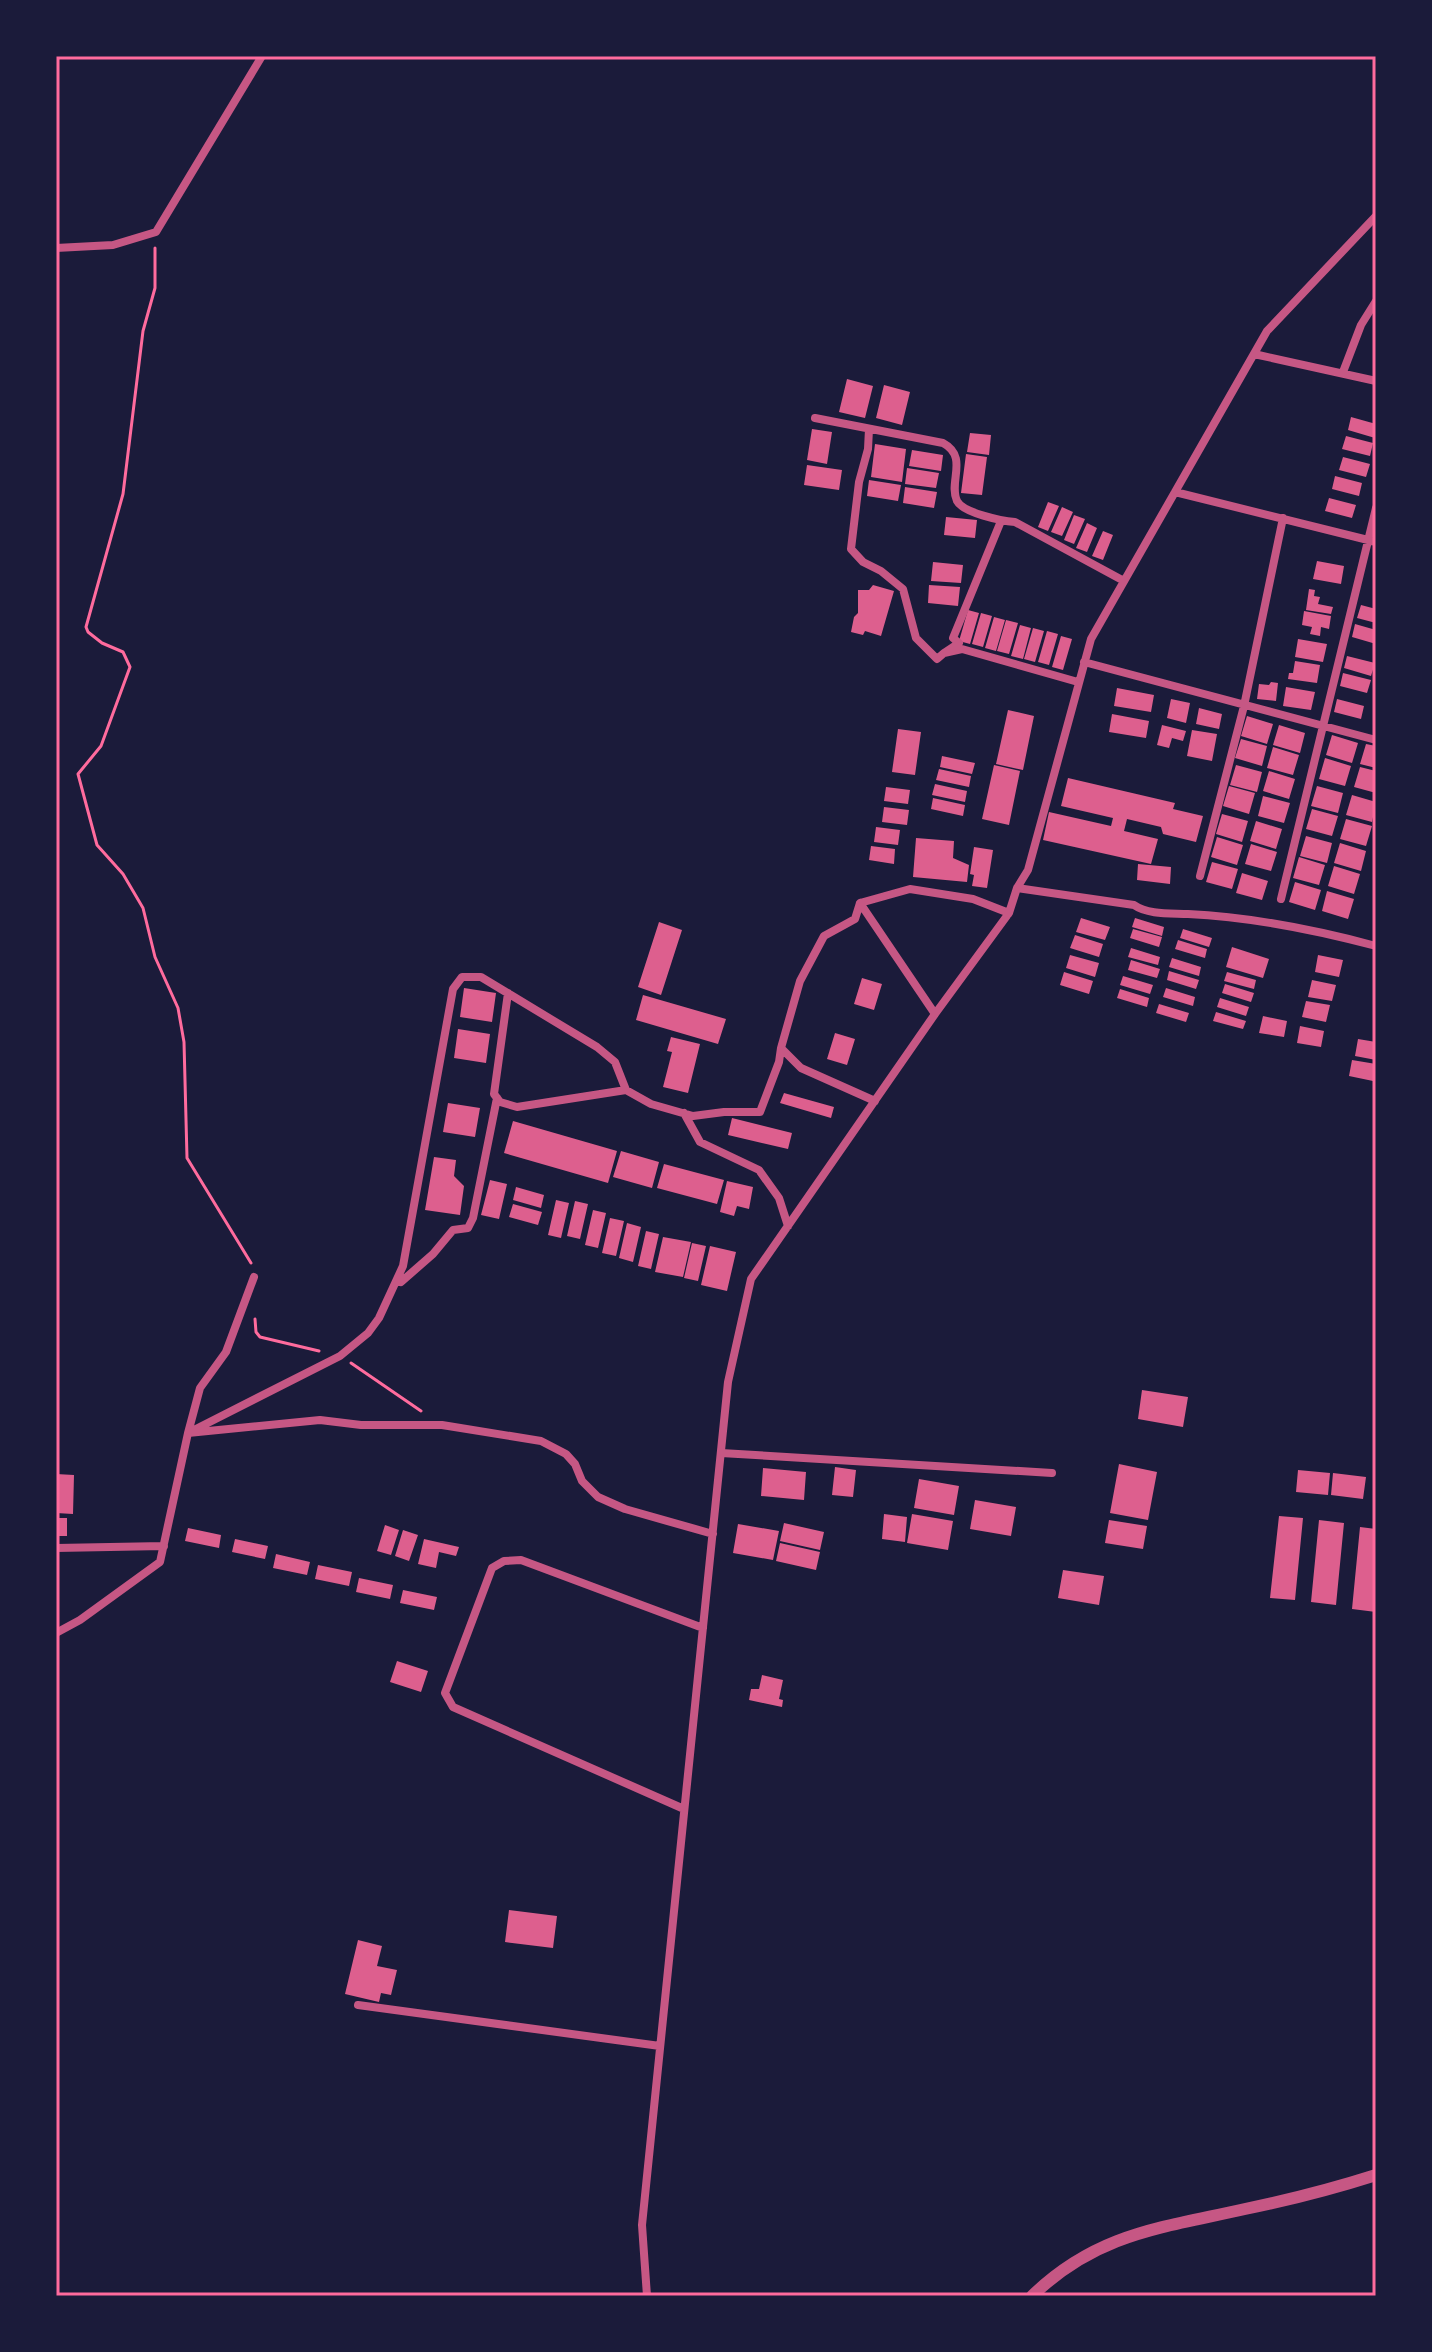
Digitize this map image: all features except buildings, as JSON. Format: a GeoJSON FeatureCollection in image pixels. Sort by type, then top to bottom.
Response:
{"type":"FeatureCollection","features":[{"type":"Feature","properties":{"kind":"street"},"geometry":{"type":"LineString","coordinates":[[56,248],[113,245],[156,232],[262,56]]}},
{"type":"Feature","properties":{"kind":"street"},"geometry":{"type":"LineString","coordinates":[[647,2296],[642,2225],[684,1809],[728,1382],[751,1279],[1009,913],[1017,888],[1028,870],[1091,639],[1267,331],[1376,216]]}},
{"type":"Feature","properties":{"kind":"street"},"geometry":{"type":"LineString","coordinates":[[1343,372],[1363,321],[1376,301]]}},
{"type":"Feature","properties":{"kind":"street"},"geometry":{"type":"LineString","coordinates":[[1254,354],[1376,381]]}},
{"type":"Feature","properties":{"kind":"street"},"geometry":{"type":"LineString","coordinates":[[815,418],[949,446],[956,458],[955,498],[962,507],[1001,521],[1015,522],[1124,581]]}},
{"type":"Feature","properties":{"kind":"street"},"geometry":{"type":"LineString","coordinates":[[869,429],[851,549],[863,562],[881,571],[903,589],[916,638],[937,659],[959,643],[953,638],[1001,521]]}},
{"type":"Feature","properties":{"kind":"street"},"geometry":{"type":"LineString","coordinates":[[1175,492],[1372,541]]}},
{"type":"Feature","properties":{"kind":"street"},"geometry":{"type":"LineString","coordinates":[[1281,899],[1372,541],[1376,508]]}},
{"type":"Feature","properties":{"kind":"street"},"geometry":{"type":"LineString","coordinates":[[1200,876],[1244,706],[1283,518]]}},
{"type":"Feature","properties":{"kind":"street"},"geometry":{"type":"LineString","coordinates":[[944,653],[962,649],[1078,682]]}},
{"type":"Feature","properties":{"kind":"street"},"geometry":{"type":"LineString","coordinates":[[1084,662],[1376,740]]}},
{"type":"Feature","properties":{"kind":"street"},"geometry":{"type":"LineString","coordinates":[[1017,888],[1134,905],[1139,909],[1159,912],[1204,914],[1332,934],[1376,946]]}},
{"type":"Feature","properties":{"kind":"street"},"geometry":{"type":"LineString","coordinates":[[860,903],[910,889],[973,899],[1009,913]]}},
{"type":"Feature","properties":{"kind":"street"},"geometry":{"type":"LineString","coordinates":[[860,903],[935,1014]]}},
{"type":"Feature","properties":{"kind":"street"},"geometry":{"type":"LineString","coordinates":[[508,993],[494,1094],[500,1102],[517,1107],[626,1090],[651,1104],[693,1116],[760,1112],[779,1062],[800,981],[824,936],[855,919],[860,903]]}},
{"type":"Feature","properties":{"kind":"street"},"geometry":{"type":"LineString","coordinates":[[188,1433],[340,1356],[368,1333],[379,1318],[403,1266],[453,989],[462,977],[481,977],[597,1047],[615,1062],[626,1090]]}},
{"type":"Feature","properties":{"kind":"street"},"geometry":{"type":"LineString","coordinates":[[781,1048],[801,1068],[875,1101]]}},
{"type":"Feature","properties":{"kind":"street"},"geometry":{"type":"LineString","coordinates":[[395,1288],[433,1254],[453,1230],[468,1228],[473,1218],[497,1098]]}},
{"type":"Feature","properties":{"kind":"street"},"geometry":{"type":"LineString","coordinates":[[684,1113],[700,1142],[759,1170],[779,1198],[788,1226]]}},
{"type":"Feature","properties":{"kind":"street"},"geometry":{"type":"LineString","coordinates":[[56,1633],[80,1620],[160,1562],[200,1388],[226,1352],[254,1277]]}},
{"type":"Feature","properties":{"kind":"street"},"geometry":{"type":"LineString","coordinates":[[188,1433],[320,1420],[361,1425],[442,1425],[541,1441],[566,1454],[575,1464],[582,1481],[598,1497],[625,1509],[713,1534]]}},
{"type":"Feature","properties":{"kind":"street"},"geometry":{"type":"LineString","coordinates":[[721,1453],[1052,1473]]}},
{"type":"Feature","properties":{"kind":"street"},"geometry":{"type":"LineString","coordinates":[[56,1548],[164,1546]]}},
{"type":"Feature","properties":{"kind":"street"},"geometry":{"type":"LineString","coordinates":[[684,1809],[453,1707],[445,1693],[492,1568],[504,1561],[521,1560],[703,1628]]}},
{"type":"Feature","properties":{"kind":"street"},"geometry":{"type":"LineString","coordinates":[[358,2005],[660,2046]]}},
{"type":"Feature","properties":{"kind":"street"},"geometry":{"type":"LineString","coordinates":[[1032,2296],[1077,2259],[1132,2234],[1314,2195],[1376,2175]]}},
{"type":"Feature","properties":{"kind":"path"},"geometry":{"type":"LineString","coordinates":[[156,232],[155,288],[143,331],[123,494],[86,627],[102,643],[123,652],[128,659],[130,673],[101,746],[78,774],[97,845],[128,881],[143,908],[155,957],[178,1008],[184,1042],[187,1158],[250,1260],[254,1277]]}},
{"type":"Feature","properties":{"kind":"path"},"geometry":{"type":"LineString","coordinates":[[255,1314],[256,1332],[260,1337],[340,1356],[442,1425]]}}]}
